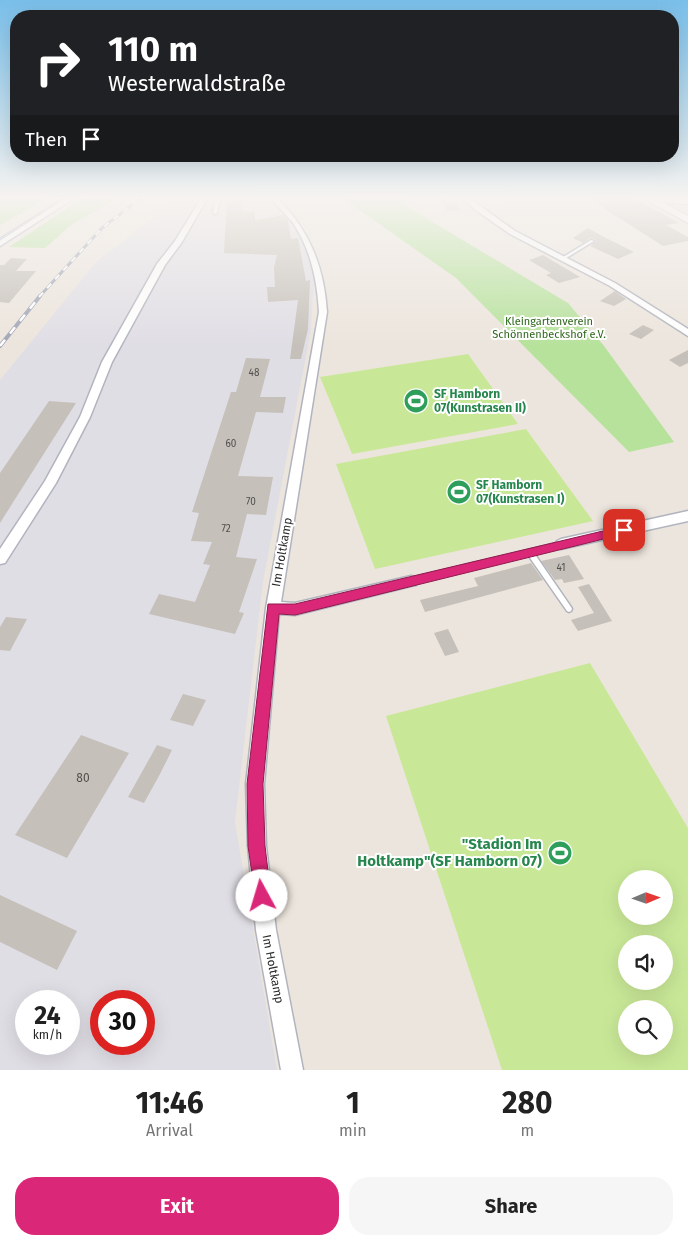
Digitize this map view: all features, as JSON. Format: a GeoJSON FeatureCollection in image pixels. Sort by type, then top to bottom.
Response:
{"type":"FeatureCollection","features":[{"type":"Feature","properties":{"kind":"street"},"geometry":{"type":"LineString","coordinates":[[0,559],[50,483],[85,417],[107,362],[161,264],[174,247]]}},
{"type":"Feature","properties":{"kind":"street","name":"Im Holtkamp"},"geometry":{"type":"LineString","coordinates":[[292,1070],[266,930],[257,846],[255,784],[273,608],[323,312],[322,291],[311,247]]}},
{"type":"Feature","properties":{"kind":"street"},"geometry":{"type":"LineString","coordinates":[[541,247],[639,299],[688,333]]}},
{"type":"Feature","properties":{"kind":"street"},"geometry":{"type":"LineString","coordinates":[[561,544],[688,516]]}},
{"type":"Feature","properties":{"kind":"street"},"geometry":{"type":"LineString","coordinates":[[273,608],[295,609],[410,581]]}},
{"type":"Feature","properties":{"kind":"lane"},"geometry":{"type":"LineString","coordinates":[[562,259],[581,247]]}},
{"type":"Feature","properties":{"kind":"lane"},"geometry":{"type":"LineString","coordinates":[[410,581],[561,544]]}},
{"type":"Feature","properties":{"kind":"lane"},"geometry":{"type":"LineString","coordinates":[[530,552],[569,610]]}},
{"type":"Feature","properties":{"kind":"shaded area"},"geometry":{"type":"Polygon","coordinates":[[[116,247],[305,247],[314,276],[311,330],[263,582],[235,822],[277,1070],[0,1070],[0,380],[96,262],[116,247]]]}},
{"type":"Feature","properties":{"kind":"green space"},"geometry":{"type":"Polygon","coordinates":[[[9,247],[46,247],[45,248],[9,247]]]}},
{"type":"Feature","properties":{"kind":"green space","name":"Kleingartenverein Schönnenbeckshof e.V."},"geometry":{"type":"Polygon","coordinates":[[[412,247],[474,247],[568,303],[604,346],[674,442],[629,452],[456,278],[412,247]]]}},
{"type":"Feature","properties":{"kind":"green space","name":"SF Hamborn 07(Kunstrasen II)"},"geometry":{"type":"Polygon","coordinates":[[[468,354],[518,424],[352,454],[320,377],[468,354]]]}},
{"type":"Feature","properties":{"kind":"green space","name":"SF Hamborn 07(Kunstrasen I)"},"geometry":{"type":"Polygon","coordinates":[[[526,429],[593,521],[375,569],[336,464],[526,429]]]}},
{"type":"Feature","properties":{"kind":"green space","name":"\"Stadion Im Holtkamp\"(SF Hamborn 07)"},"geometry":{"type":"Polygon","coordinates":[[[590,663],[688,828],[688,1070],[502,1070],[386,716],[590,663]]]}},
{"type":"Feature","properties":{"kind":"building"},"geometry":{"type":"Polygon","coordinates":[[[224,247],[300,247],[306,281],[310,280],[308,329],[301,359],[290,359],[298,300],[268,302],[267,287],[275,287],[274,267],[277,255],[224,253],[224,247]]]}},
{"type":"Feature","properties":{"kind":"building"},"geometry":{"type":"Polygon","coordinates":[[[592,247],[624,247],[634,252],[618,259],[592,247]]]}},
{"type":"Feature","properties":{"kind":"building"},"geometry":{"type":"Polygon","coordinates":[[[543,255],[580,277],[559,283],[546,275],[551,273],[529,260],[543,255]]]}},
{"type":"Feature","properties":{"kind":"building"},"geometry":{"type":"Polygon","coordinates":[[[11,258],[27,259],[16,271],[36,271],[9,303],[0,302],[0,265],[4,265],[11,258]]]}},
{"type":"Feature","properties":{"kind":"building"},"geometry":{"type":"Polygon","coordinates":[[[615,291],[626,299],[614,306],[600,301],[615,291]]]}},
{"type":"Feature","properties":{"kind":"building"},"geometry":{"type":"Polygon","coordinates":[[[643,325],[654,330],[641,339],[629,334],[643,325]]]}},
{"type":"Feature","properties":{"kind":"building"},"geometry":{"type":"Polygon","coordinates":[[[688,350],[688,363],[680,367],[669,360],[688,350]]]}},
{"type":"Feature","properties":{"kind":"building"},"geometry":{"type":"Polygon","coordinates":[[[246,358],[270,359],[260,397],[286,397],[283,413],[256,412],[238,476],[273,477],[266,515],[247,514],[236,557],[257,559],[239,612],[244,613],[235,634],[149,614],[159,594],[195,602],[210,565],[203,564],[212,542],[191,541],[199,513],[192,512],[231,392],[236,392],[246,358]]]}},
{"type":"Feature","properties":{"kind":"building"},"geometry":{"type":"Polygon","coordinates":[[[49,401],[76,403],[0,523],[0,473],[49,401]]]}},
{"type":"Feature","properties":{"kind":"building"},"geometry":{"type":"Polygon","coordinates":[[[569,555],[584,579],[564,583],[562,579],[555,580],[541,561],[569,555]]]}},
{"type":"Feature","properties":{"kind":"building"},"geometry":{"type":"Polygon","coordinates":[[[531,563],[543,580],[425,612],[420,600],[478,586],[474,578],[531,563]]]}},
{"type":"Feature","properties":{"kind":"building"},"geometry":{"type":"Polygon","coordinates":[[[589,584],[612,621],[578,631],[571,620],[594,613],[578,587],[589,584]]]}},
{"type":"Feature","properties":{"kind":"building"},"geometry":{"type":"Polygon","coordinates":[[[6,617],[27,619],[10,651],[0,650],[0,627],[6,617]]]}},
{"type":"Feature","properties":{"kind":"building"},"geometry":{"type":"Polygon","coordinates":[[[448,629],[459,652],[445,656],[434,633],[448,629]]]}},
{"type":"Feature","properties":{"kind":"building"},"geometry":{"type":"Polygon","coordinates":[[[183,694],[206,700],[193,726],[170,720],[183,694]]]}},
{"type":"Feature","properties":{"kind":"building"},"geometry":{"type":"Polygon","coordinates":[[[81,735],[129,753],[67,858],[15,835],[81,735]]]}},
{"type":"Feature","properties":{"kind":"building"},"geometry":{"type":"Polygon","coordinates":[[[157,745],[172,750],[144,803],[128,797],[157,745]]]}},
{"type":"Feature","properties":{"kind":"building"},"geometry":{"type":"Polygon","coordinates":[[[0,895],[77,931],[57,970],[0,942],[0,895]]]}},
{"type":"Feature","properties":{"kind":"railway"},"geometry":{"type":"LineString","coordinates":[[39,297],[85,247]]}},
{"type":"Feature","properties":{"kind":"railway"},"geometry":{"type":"LineString","coordinates":[[0,346],[40,296]]}},
{"type":"Feature","properties":{"kind":"place","name":"SF Hamborn 07(Kunstrasen II)"},"geometry":{"type":"Point","coordinates":[416,401]}},
{"type":"Feature","properties":{"kind":"place","name":"SF Hamborn 07(Kunstrasen I)"},"geometry":{"type":"Point","coordinates":[459,492]}},
{"type":"Feature","properties":{"kind":"place","name":"\"Stadion Im Holtkamp\"(SF Hamborn 07)"},"geometry":{"type":"Point","coordinates":[560,853]}},
{"type":"Feature","properties":{"kind":"route"},"geometry":{"type":"LineString","coordinates":[[262,896],[257,846],[255,784],[273,608],[295,609],[624,530]]}}]}
